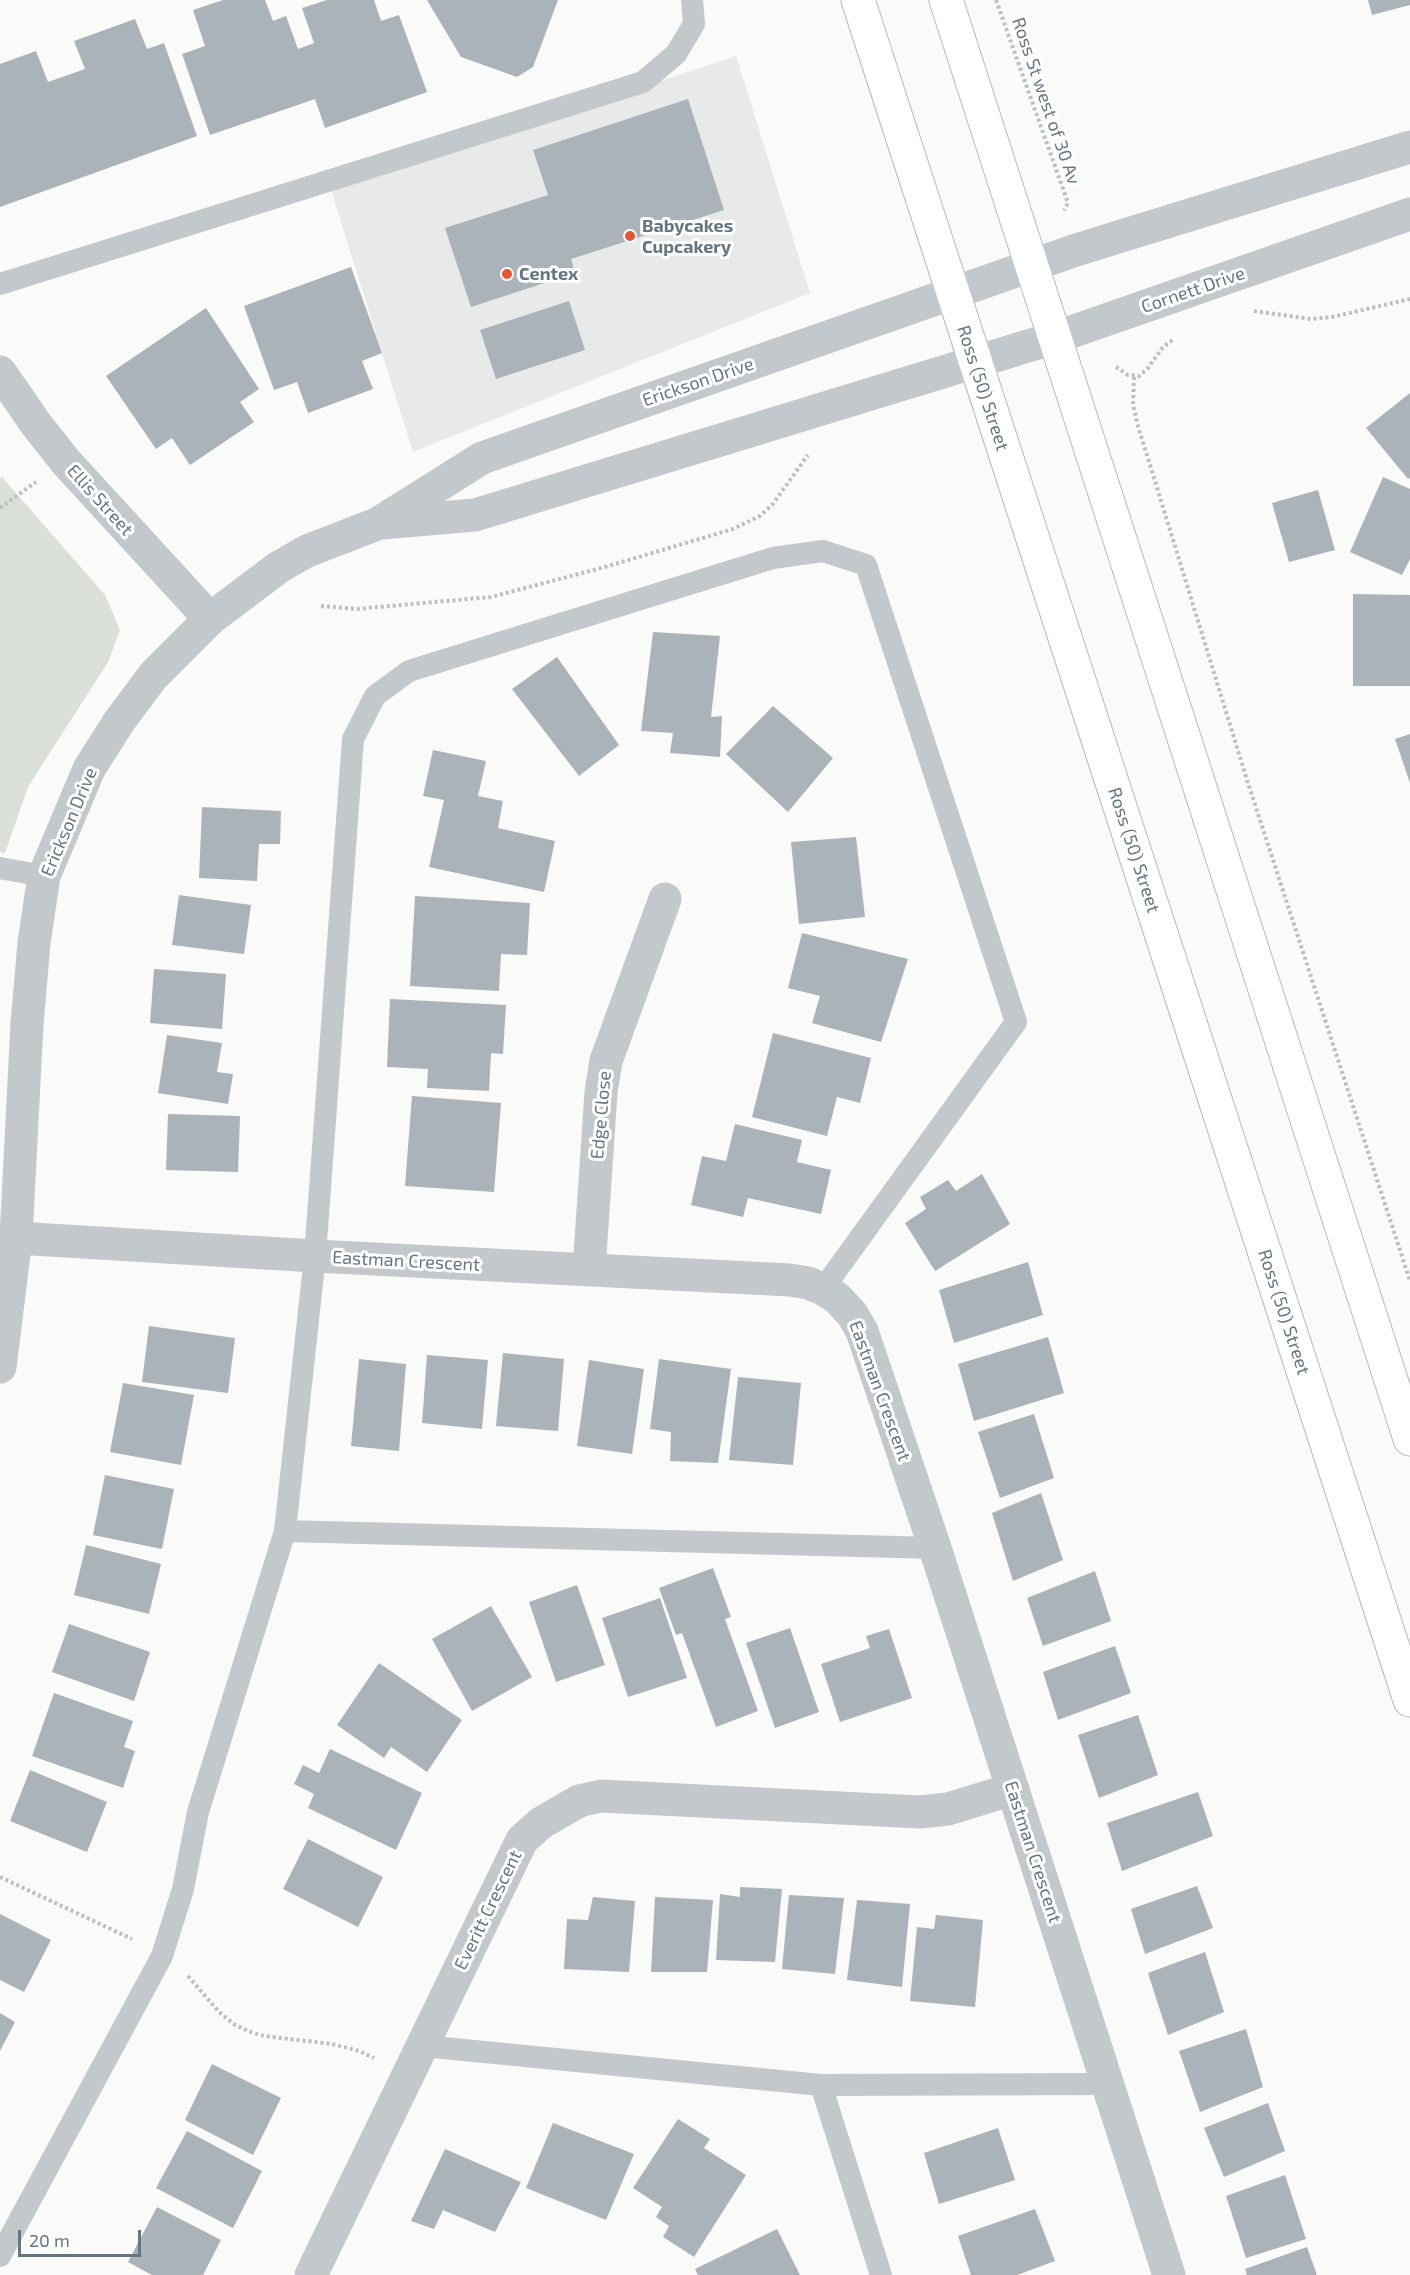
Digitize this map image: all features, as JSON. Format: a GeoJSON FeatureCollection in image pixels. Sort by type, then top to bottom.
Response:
{"type":"FeatureCollection","features":[{"type":"Feature","properties":{"kind":"main road","name":"Ross (50) Street"},"geometry":{"type":"LineString","coordinates":[[858,0],[1410,1700]]}},
{"type":"Feature","properties":{"kind":"main road"},"geometry":{"type":"LineString","coordinates":[[946,0],[1410,1439]]}},
{"type":"Feature","properties":{"kind":"street"},"geometry":{"type":"LineString","coordinates":[[1032,266],[1076,250],[1410,147]]}},
{"type":"Feature","properties":{"kind":"street","name":"Cornett Drive"},"geometry":{"type":"LineString","coordinates":[[974,361],[1054,338],[1410,214]]}},
{"type":"Feature","properties":{"kind":"street","name":"Erickson Drive"},"geometry":{"type":"LineString","coordinates":[[0,1367],[16,1238],[27,1024],[34,943],[44,876],[89,769],[118,723],[153,676],[210,619],[279,567],[307,551],[377,524],[482,458],[1032,266]]}},
{"type":"Feature","properties":{"kind":"street","name":"Erickson Drive"},"geometry":{"type":"LineString","coordinates":[[377,524],[475,515],[974,361]]}},
{"type":"Feature","properties":{"kind":"street","name":"Ellis Street"},"geometry":{"type":"LineString","coordinates":[[0,372],[66,462],[210,619]]}},
{"type":"Feature","properties":{"kind":"street","name":"Edge Close"},"geometry":{"type":"LineString","coordinates":[[589,1270],[601,1092],[606,1061],[665,899]]}},
{"type":"Feature","properties":{"kind":"street","name":"Eastman Crescent"},"geometry":{"type":"LineString","coordinates":[[16,1238],[790,1280],[808,1282],[823,1288],[837,1298],[852,1314],[862,1331],[935,1548],[1169,2275]]}},
{"type":"Feature","properties":{"kind":"street","name":"Everitt Crescent"},"geometry":{"type":"LineString","coordinates":[[311,2275],[522,1840],[541,1823],[579,1801],[601,1796],[920,1812],[948,1809],[1013,1789]]}},
{"type":"Feature","properties":{"kind":"lane"},"geometry":{"type":"LineString","coordinates":[[0,284],[642,82],[676,54],[694,24],[692,0]]}},
{"type":"Feature","properties":{"kind":"lane"},"geometry":{"type":"LineString","coordinates":[[0,2256],[162,1956],[183,1889],[198,1812],[285,1531],[315,1256],[353,739],[375,696],[409,671],[773,558],[823,551],[866,565],[1016,1022],[823,1288]]}},
{"type":"Feature","properties":{"kind":"lane"},"geometry":{"type":"LineString","coordinates":[[0,868],[44,876]]}},
{"type":"Feature","properties":{"kind":"lane"},"geometry":{"type":"LineString","coordinates":[[285,1531],[935,1548]]}},
{"type":"Feature","properties":{"kind":"lane"},"geometry":{"type":"LineString","coordinates":[[423,2046],[821,2085],[1108,2084]]}},
{"type":"Feature","properties":{"kind":"lane"},"geometry":{"type":"LineString","coordinates":[[821,2085],[881,2275]]}},
{"type":"Feature","properties":{"kind":"path","name":"Ross St west of 30 Av"},"geometry":{"type":"LineString","coordinates":[[996,0],[1068,202],[1064,210]]}},
{"type":"Feature","properties":{"kind":"path"},"geometry":{"type":"LineString","coordinates":[[1252,311],[1261,310],[1311,319],[1332,318],[1410,299]]}},
{"type":"Feature","properties":{"kind":"path"},"geometry":{"type":"LineString","coordinates":[[1116,367],[1134,376],[1143,373],[1164,346],[1181,335]]}},
{"type":"Feature","properties":{"kind":"path"},"geometry":{"type":"LineString","coordinates":[[1134,376],[1133,404],[1142,437],[1247,780],[1410,1281]]}},
{"type":"Feature","properties":{"kind":"path"},"geometry":{"type":"LineString","coordinates":[[321,606],[356,609],[491,597],[605,567],[733,529],[760,516],[772,505],[812,451]]}},
{"type":"Feature","properties":{"kind":"shaded area"},"geometry":{"type":"Polygon","coordinates":[[[736,56],[810,293],[413,452],[331,190],[736,56]]]}},
{"type":"Feature","properties":{"kind":"shaded area"},"geometry":{"type":"Polygon","coordinates":[[[2,477],[105,595],[120,630],[108,662],[28,787],[5,853],[0,852],[0,478],[2,477]]]}},
{"type":"Feature","properties":{"kind":"building"},"geometry":{"type":"Polygon","coordinates":[[[223,0],[265,0],[273,21],[286,16],[298,49],[314,43],[302,8],[327,0],[374,0],[381,21],[399,15],[427,92],[325,128],[315,99],[210,135],[182,54],[205,46],[193,10],[223,0]]]}},
{"type":"Feature","properties":{"kind":"building"},"geometry":{"type":"Polygon","coordinates":[[[427,0],[558,0],[533,67],[517,77],[461,57],[427,0]]]}},
{"type":"Feature","properties":{"kind":"building"},"geometry":{"type":"Polygon","coordinates":[[[1368,0],[1410,0],[1410,5],[1372,15],[1368,0]]]}},
{"type":"Feature","properties":{"kind":"building"},"geometry":{"type":"Polygon","coordinates":[[[135,19],[147,49],[164,43],[197,136],[0,207],[0,64],[36,51],[48,82],[85,69],[74,41],[135,19]]]}},
{"type":"Feature","properties":{"kind":"building"},"geometry":{"type":"Polygon","coordinates":[[[688,99],[724,210],[571,259],[575,273],[471,307],[445,228],[548,195],[533,150],[688,99]]]}},
{"type":"Feature","properties":{"kind":"building"},"geometry":{"type":"Polygon","coordinates":[[[351,267],[382,353],[362,361],[373,389],[308,413],[297,382],[274,390],[244,306],[351,267]]]}},
{"type":"Feature","properties":{"kind":"building"},"geometry":{"type":"Polygon","coordinates":[[[569,301],[585,350],[496,379],[480,330],[569,301]]]}},
{"type":"Feature","properties":{"kind":"building"},"geometry":{"type":"Polygon","coordinates":[[[206,308],[259,389],[240,402],[254,422],[190,465],[172,438],[156,449],[106,376],[206,308]]]}},
{"type":"Feature","properties":{"kind":"building"},"geometry":{"type":"Polygon","coordinates":[[[1410,393],[1410,478],[1408,479],[1366,428],[1410,393]]]}},
{"type":"Feature","properties":{"kind":"building"},"geometry":{"type":"Polygon","coordinates":[[[1383,477],[1410,489],[1410,559],[1402,575],[1350,552],[1383,477]]]}},
{"type":"Feature","properties":{"kind":"building"},"geometry":{"type":"Polygon","coordinates":[[[1318,490],[1335,550],[1289,562],[1272,503],[1318,490]]]}},
{"type":"Feature","properties":{"kind":"building"},"geometry":{"type":"Polygon","coordinates":[[[1353,594],[1410,595],[1410,686],[1353,686],[1353,594]]]}},
{"type":"Feature","properties":{"kind":"building"},"geometry":{"type":"Polygon","coordinates":[[[653,632],[720,636],[711,717],[722,716],[720,757],[670,753],[673,733],[641,731],[653,632]]]}},
{"type":"Feature","properties":{"kind":"building"},"geometry":{"type":"Polygon","coordinates":[[[557,657],[619,745],[579,776],[512,689],[557,657]]]}},
{"type":"Feature","properties":{"kind":"building"},"geometry":{"type":"Polygon","coordinates":[[[773,706],[833,758],[788,812],[726,754],[773,706]]]}},
{"type":"Feature","properties":{"kind":"building"},"geometry":{"type":"Polygon","coordinates":[[[1410,734],[1410,783],[1395,739],[1410,734]]]}},
{"type":"Feature","properties":{"kind":"building"},"geometry":{"type":"Polygon","coordinates":[[[433,750],[486,761],[478,796],[503,801],[498,828],[555,841],[544,892],[429,867],[444,800],[423,796],[433,750]]]}},
{"type":"Feature","properties":{"kind":"building"},"geometry":{"type":"Polygon","coordinates":[[[202,807],[281,811],[280,844],[259,844],[257,881],[199,878],[202,807]]]}},
{"type":"Feature","properties":{"kind":"building"},"geometry":{"type":"Polygon","coordinates":[[[856,837],[865,917],[799,924],[791,842],[856,837]]]}},
{"type":"Feature","properties":{"kind":"building"},"geometry":{"type":"Polygon","coordinates":[[[179,895],[251,905],[244,954],[172,945],[179,895]]]}},
{"type":"Feature","properties":{"kind":"building"},"geometry":{"type":"Polygon","coordinates":[[[415,896],[530,903],[527,955],[501,954],[499,991],[410,986],[415,896]]]}},
{"type":"Feature","properties":{"kind":"building"},"geometry":{"type":"Polygon","coordinates":[[[802,933],[908,959],[881,1042],[812,1023],[820,996],[788,988],[802,933]]]}},
{"type":"Feature","properties":{"kind":"building"},"geometry":{"type":"Polygon","coordinates":[[[154,969],[226,974],[222,1029],[150,1023],[154,969]]]}},
{"type":"Feature","properties":{"kind":"building"},"geometry":{"type":"Polygon","coordinates":[[[390,999],[506,1005],[503,1054],[491,1053],[489,1091],[427,1088],[428,1069],[387,1067],[390,999]]]}},
{"type":"Feature","properties":{"kind":"building"},"geometry":{"type":"Polygon","coordinates":[[[773,1033],[871,1058],[860,1103],[837,1097],[827,1136],[752,1117],[773,1033]]]}},
{"type":"Feature","properties":{"kind":"building"},"geometry":{"type":"Polygon","coordinates":[[[167,1035],[222,1043],[217,1072],[233,1074],[228,1104],[158,1093],[167,1035]]]}},
{"type":"Feature","properties":{"kind":"building"},"geometry":{"type":"Polygon","coordinates":[[[412,1096],[501,1103],[494,1192],[405,1186],[412,1096]]]}},
{"type":"Feature","properties":{"kind":"building"},"geometry":{"type":"Polygon","coordinates":[[[168,1114],[240,1116],[238,1172],[166,1170],[168,1114]]]}},
{"type":"Feature","properties":{"kind":"building"},"geometry":{"type":"Polygon","coordinates":[[[735,1124],[802,1140],[797,1162],[831,1170],[821,1214],[748,1198],[743,1217],[691,1205],[702,1156],[726,1161],[735,1124]]]}},
{"type":"Feature","properties":{"kind":"building"},"geometry":{"type":"Polygon","coordinates":[[[982,1174],[1010,1224],[935,1271],[905,1223],[926,1209],[920,1197],[948,1180],[956,1191],[982,1174]]]}},
{"type":"Feature","properties":{"kind":"building"},"geometry":{"type":"Polygon","coordinates":[[[1028,1262],[1043,1315],[954,1343],[939,1290],[1028,1262]]]}},
{"type":"Feature","properties":{"kind":"building"},"geometry":{"type":"Polygon","coordinates":[[[149,1326],[235,1338],[228,1393],[142,1382],[149,1326]]]}},
{"type":"Feature","properties":{"kind":"building"},"geometry":{"type":"Polygon","coordinates":[[[1048,1337],[1064,1393],[974,1421],[958,1364],[1048,1337]]]}},
{"type":"Feature","properties":{"kind":"building"},"geometry":{"type":"Polygon","coordinates":[[[503,1353],[564,1359],[558,1431],[496,1426],[503,1353]]]}},
{"type":"Feature","properties":{"kind":"building"},"geometry":{"type":"Polygon","coordinates":[[[427,1355],[488,1360],[482,1429],[422,1423],[427,1355]]]}},
{"type":"Feature","properties":{"kind":"building"},"geometry":{"type":"Polygon","coordinates":[[[359,1359],[406,1364],[399,1451],[351,1446],[359,1359]]]}},
{"type":"Feature","properties":{"kind":"building"},"geometry":{"type":"Polygon","coordinates":[[[659,1359],[731,1369],[718,1463],[670,1461],[671,1432],[650,1429],[659,1359]]]}},
{"type":"Feature","properties":{"kind":"building"},"geometry":{"type":"Polygon","coordinates":[[[589,1360],[644,1369],[632,1454],[577,1446],[589,1360]]]}},
{"type":"Feature","properties":{"kind":"building"},"geometry":{"type":"Polygon","coordinates":[[[738,1377],[801,1383],[793,1465],[729,1460],[738,1377]]]}},
{"type":"Feature","properties":{"kind":"building"},"geometry":{"type":"Polygon","coordinates":[[[123,1383],[194,1395],[181,1465],[110,1452],[123,1383]]]}},
{"type":"Feature","properties":{"kind":"building"},"geometry":{"type":"Polygon","coordinates":[[[1034,1414],[1054,1478],[1000,1498],[978,1432],[1034,1414]]]}},
{"type":"Feature","properties":{"kind":"building"},"geometry":{"type":"Polygon","coordinates":[[[105,1475],[174,1489],[162,1549],[93,1535],[105,1475]]]}},
{"type":"Feature","properties":{"kind":"building"},"geometry":{"type":"Polygon","coordinates":[[[1041,1493],[1063,1560],[1013,1581],[992,1513],[1041,1493]]]}},
{"type":"Feature","properties":{"kind":"building"},"geometry":{"type":"Polygon","coordinates":[[[86,1545],[161,1564],[149,1614],[74,1595],[86,1545]]]}},
{"type":"Feature","properties":{"kind":"building"},"geometry":{"type":"Polygon","coordinates":[[[713,1568],[731,1617],[725,1619],[758,1711],[716,1727],[682,1633],[676,1635],[659,1588],[713,1568]]]}},
{"type":"Feature","properties":{"kind":"building"},"geometry":{"type":"Polygon","coordinates":[[[1095,1571],[1111,1621],[1043,1646],[1027,1598],[1095,1571]]]}},
{"type":"Feature","properties":{"kind":"building"},"geometry":{"type":"Polygon","coordinates":[[[577,1585],[605,1665],[556,1682],[529,1602],[577,1585]]]}},
{"type":"Feature","properties":{"kind":"building"},"geometry":{"type":"Polygon","coordinates":[[[660,1598],[687,1678],[628,1697],[602,1618],[660,1598]]]}},
{"type":"Feature","properties":{"kind":"building"},"geometry":{"type":"Polygon","coordinates":[[[491,1606],[532,1677],[472,1711],[432,1639],[491,1606]]]}},
{"type":"Feature","properties":{"kind":"building"},"geometry":{"type":"Polygon","coordinates":[[[69,1624],[150,1652],[134,1701],[52,1672],[69,1624]]]}},
{"type":"Feature","properties":{"kind":"building"},"geometry":{"type":"Polygon","coordinates":[[[790,1628],[819,1712],[775,1728],[746,1643],[790,1628]]]}},
{"type":"Feature","properties":{"kind":"building"},"geometry":{"type":"Polygon","coordinates":[[[889,1629],[912,1698],[840,1722],[821,1664],[870,1648],[866,1636],[889,1629]]]}},
{"type":"Feature","properties":{"kind":"building"},"geometry":{"type":"Polygon","coordinates":[[[1115,1646],[1131,1693],[1058,1720],[1043,1672],[1115,1646]]]}},
{"type":"Feature","properties":{"kind":"building"},"geometry":{"type":"Polygon","coordinates":[[[379,1663],[462,1720],[427,1772],[391,1747],[384,1758],[337,1725],[379,1663]]]}},
{"type":"Feature","properties":{"kind":"building"},"geometry":{"type":"Polygon","coordinates":[[[54,1693],[133,1721],[124,1747],[135,1751],[123,1788],[32,1756],[54,1693]]]}},
{"type":"Feature","properties":{"kind":"building"},"geometry":{"type":"Polygon","coordinates":[[[1138,1715],[1158,1775],[1099,1798],[1078,1735],[1138,1715]]]}},
{"type":"Feature","properties":{"kind":"building"},"geometry":{"type":"Polygon","coordinates":[[[330,1749],[422,1793],[396,1850],[308,1808],[314,1794],[294,1784],[303,1765],[319,1773],[330,1749]]]}},
{"type":"Feature","properties":{"kind":"building"},"geometry":{"type":"Polygon","coordinates":[[[30,1770],[107,1802],[87,1852],[10,1821],[30,1770]]]}},
{"type":"Feature","properties":{"kind":"building"},"geometry":{"type":"Polygon","coordinates":[[[1198,1792],[1213,1836],[1122,1871],[1107,1823],[1198,1792]]]}},
{"type":"Feature","properties":{"kind":"building"},"geometry":{"type":"Polygon","coordinates":[[[308,1839],[383,1877],[358,1927],[283,1889],[308,1839]]]}},
{"type":"Feature","properties":{"kind":"building"},"geometry":{"type":"Polygon","coordinates":[[[1197,1886],[1213,1928],[1145,1954],[1131,1909],[1197,1886]]]}},
{"type":"Feature","properties":{"kind":"building"},"geometry":{"type":"Polygon","coordinates":[[[740,1887],[782,1889],[775,1962],[716,1960],[720,1894],[740,1897],[740,1887]]]}},
{"type":"Feature","properties":{"kind":"building"},"geometry":{"type":"Polygon","coordinates":[[[789,1895],[844,1898],[835,1974],[782,1969],[789,1895]]]}},
{"type":"Feature","properties":{"kind":"building"},"geometry":{"type":"Polygon","coordinates":[[[593,1897],[635,1901],[629,1972],[564,1969],[567,1919],[588,1920],[593,1897]]]}},
{"type":"Feature","properties":{"kind":"building"},"geometry":{"type":"Polygon","coordinates":[[[655,1897],[713,1900],[707,1972],[651,1972],[655,1897]]]}},
{"type":"Feature","properties":{"kind":"building"},"geometry":{"type":"Polygon","coordinates":[[[857,1900],[910,1904],[902,1987],[847,1980],[857,1900]]]}},
{"type":"Feature","properties":{"kind":"building"},"geometry":{"type":"Polygon","coordinates":[[[0,1914],[51,1940],[24,1992],[0,1980],[0,1914]]]}},
{"type":"Feature","properties":{"kind":"building"},"geometry":{"type":"Polygon","coordinates":[[[936,1915],[983,1920],[975,2007],[910,2001],[917,1927],[934,1929],[936,1915]]]}},
{"type":"Feature","properties":{"kind":"building"},"geometry":{"type":"Polygon","coordinates":[[[1205,1952],[1224,2012],[1168,2035],[1148,1973],[1205,1952]]]}},
{"type":"Feature","properties":{"kind":"building"},"geometry":{"type":"Polygon","coordinates":[[[0,2013],[15,2022],[0,2051],[0,2013]]]}},
{"type":"Feature","properties":{"kind":"building"},"geometry":{"type":"Polygon","coordinates":[[[1246,2029],[1263,2087],[1200,2112],[1179,2051],[1246,2029]]]}},
{"type":"Feature","properties":{"kind":"building"},"geometry":{"type":"Polygon","coordinates":[[[212,2064],[281,2098],[253,2155],[185,2120],[212,2064]]]}},
{"type":"Feature","properties":{"kind":"building"},"geometry":{"type":"Polygon","coordinates":[[[1268,2103],[1285,2151],[1224,2177],[1204,2128],[1268,2103]]]}},
{"type":"Feature","properties":{"kind":"building"},"geometry":{"type":"Polygon","coordinates":[[[678,2119],[710,2139],[704,2148],[746,2175],[694,2257],[663,2237],[669,2226],[656,2217],[662,2207],[633,2188],[678,2119]]]}},
{"type":"Feature","properties":{"kind":"building"},"geometry":{"type":"Polygon","coordinates":[[[553,2123],[634,2154],[606,2220],[526,2188],[553,2123]]]}},
{"type":"Feature","properties":{"kind":"building"},"geometry":{"type":"Polygon","coordinates":[[[998,2128],[1015,2180],[939,2204],[924,2153],[998,2128]]]}},
{"type":"Feature","properties":{"kind":"building"},"geometry":{"type":"Polygon","coordinates":[[[187,2131],[262,2171],[233,2228],[156,2188],[187,2131]]]}},
{"type":"Feature","properties":{"kind":"building"},"geometry":{"type":"Polygon","coordinates":[[[445,2149],[521,2182],[495,2232],[443,2210],[434,2229],[411,2221],[445,2149]]]}},
{"type":"Feature","properties":{"kind":"building"},"geometry":{"type":"Polygon","coordinates":[[[1285,2175],[1306,2239],[1246,2258],[1226,2196],[1285,2175]]]}},
{"type":"Feature","properties":{"kind":"building"},"geometry":{"type":"Polygon","coordinates":[[[157,2207],[221,2240],[203,2275],[152,2275],[128,2262],[157,2207]]]}},
{"type":"Feature","properties":{"kind":"building"},"geometry":{"type":"Polygon","coordinates":[[[1035,2209],[1055,2261],[1017,2275],[971,2275],[958,2236],[1035,2209]]]}},
{"type":"Feature","properties":{"kind":"building"},"geometry":{"type":"Polygon","coordinates":[[[777,2229],[800,2275],[698,2275],[695,2269],[777,2229]]]}},
{"type":"Feature","properties":{"kind":"building"},"geometry":{"type":"Polygon","coordinates":[[[1307,2247],[1317,2275],[1247,2275],[1245,2269],[1307,2247]]]}},
{"type":"Feature","properties":{"kind":"place","name":"Babycakes Cupcakery"},"geometry":{"type":"Point","coordinates":[630,236]}},
{"type":"Feature","properties":{"kind":"place","name":"Centex"},"geometry":{"type":"Point","coordinates":[507,274]}}]}
